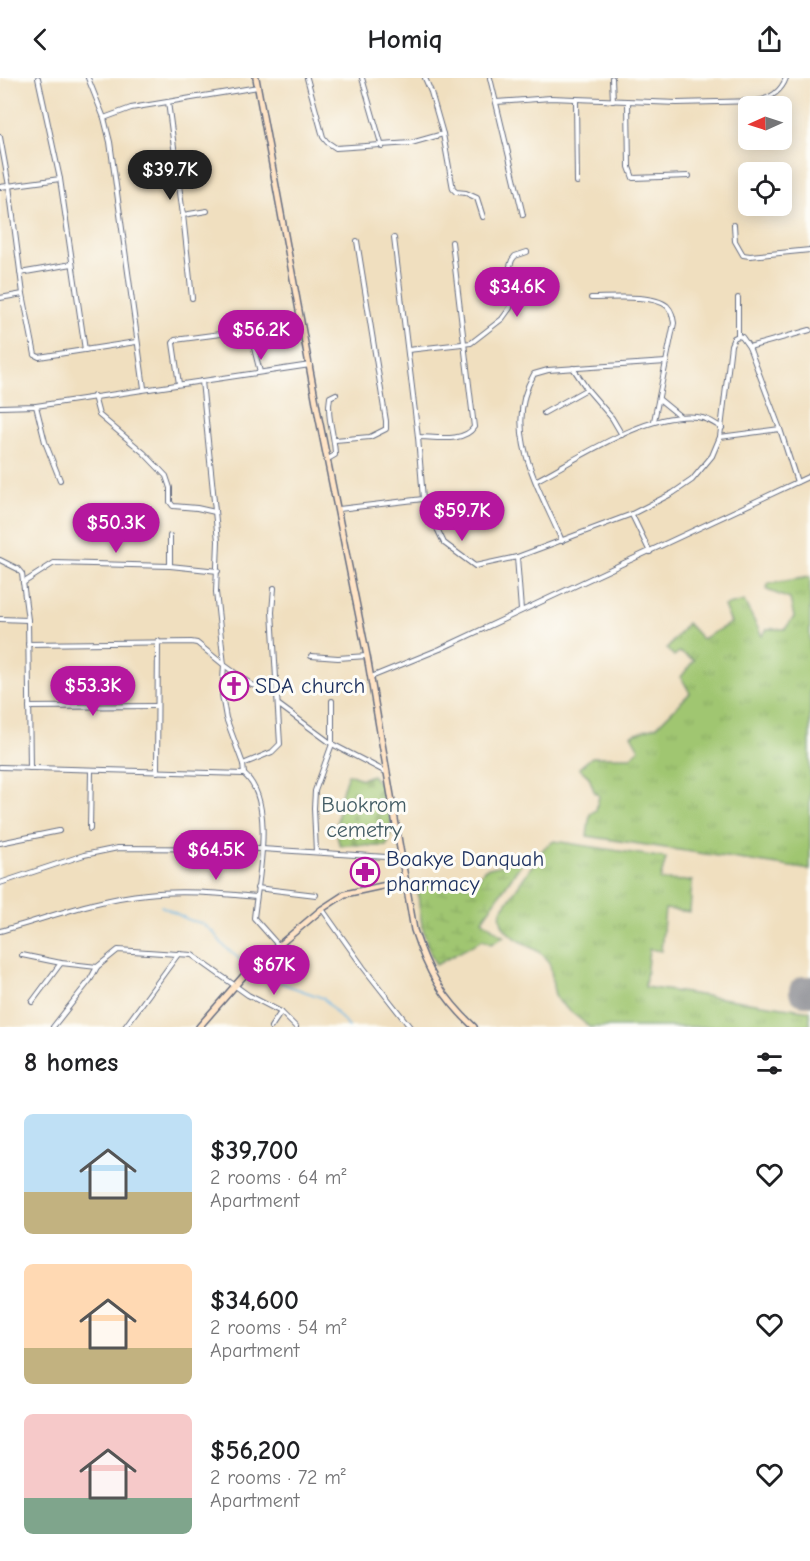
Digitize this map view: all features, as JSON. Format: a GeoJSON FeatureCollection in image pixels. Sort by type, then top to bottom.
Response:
{"type":"FeatureCollection","features":[{"type":"Feature","properties":{"kind":"street"},"geometry":{"type":"LineString","coordinates":[[39,78],[60,179],[85,350]]}},
{"type":"Feature","properties":{"kind":"street"},"geometry":{"type":"LineString","coordinates":[[88,78],[104,118],[110,142],[144,388]]}},
{"type":"Feature","properties":{"kind":"street"},"geometry":{"type":"LineString","coordinates":[[256,78],[319,419],[367,656],[414,930],[424,960],[444,995],[474,1027]]}},
{"type":"Feature","properties":{"kind":"street"},"geometry":{"type":"LineString","coordinates":[[307,78],[323,137],[336,148],[382,147],[411,143],[443,134]]}},
{"type":"Feature","properties":{"kind":"street"},"geometry":{"type":"LineString","coordinates":[[362,78],[382,147]]}},
{"type":"Feature","properties":{"kind":"street"},"geometry":{"type":"LineString","coordinates":[[425,78],[443,134],[453,189],[477,198],[483,217]]}},
{"type":"Feature","properties":{"kind":"street"},"geometry":{"type":"LineString","coordinates":[[490,78],[523,215]]}},
{"type":"Feature","properties":{"kind":"street"},"geometry":{"type":"LineString","coordinates":[[612,78],[613,101]]}},
{"type":"Feature","properties":{"kind":"street"},"geometry":{"type":"LineString","coordinates":[[496,102],[551,98],[628,102],[757,102],[777,93],[786,78]]}},
{"type":"Feature","properties":{"kind":"street"},"geometry":{"type":"LineString","coordinates":[[104,118],[131,108],[258,87]]}},
{"type":"Feature","properties":{"kind":"street"},"geometry":{"type":"LineString","coordinates":[[576,100],[577,182]]}},
{"type":"Feature","properties":{"kind":"street"},"geometry":{"type":"LineString","coordinates":[[168,102],[192,298]]}},
{"type":"Feature","properties":{"kind":"street"},"geometry":{"type":"LineString","coordinates":[[628,102],[629,167],[633,178],[689,176]]}},
{"type":"Feature","properties":{"kind":"street"},"geometry":{"type":"LineString","coordinates":[[0,137],[9,186],[23,294],[35,356],[136,342]]}},
{"type":"Feature","properties":{"kind":"street"},"geometry":{"type":"LineString","coordinates":[[0,187],[60,179]]}},
{"type":"Feature","properties":{"kind":"street"},"geometry":{"type":"LineString","coordinates":[[183,214],[207,211]]}},
{"type":"Feature","properties":{"kind":"street"},"geometry":{"type":"LineString","coordinates":[[734,225],[735,242],[744,255],[810,250]]}},
{"type":"Feature","properties":{"kind":"street"},"geometry":{"type":"LineString","coordinates":[[394,238],[418,437],[423,500],[444,543],[475,566],[517,557],[632,514],[673,493],[692,480],[712,456],[720,437],[731,345],[734,338],[738,336]]}},
{"type":"Feature","properties":{"kind":"street"},"geometry":{"type":"LineString","coordinates":[[334,440],[370,437],[386,429],[357,241]]}},
{"type":"Feature","properties":{"kind":"street"},"geometry":{"type":"LineString","coordinates":[[418,437],[463,437],[474,427],[452,242]]}},
{"type":"Feature","properties":{"kind":"street"},"geometry":{"type":"LineString","coordinates":[[408,350],[465,345],[476,340],[507,314],[512,299],[510,266],[515,256],[527,252]]}},
{"type":"Feature","properties":{"kind":"street"},"geometry":{"type":"LineString","coordinates":[[20,273],[72,264]]}},
{"type":"Feature","properties":{"kind":"street"},"geometry":{"type":"LineString","coordinates":[[0,298],[23,294]]}},
{"type":"Feature","properties":{"kind":"street"},"geometry":{"type":"LineString","coordinates":[[591,298],[643,299],[661,302],[669,308],[674,324],[654,421]]}},
{"type":"Feature","properties":{"kind":"street"},"geometry":{"type":"LineString","coordinates":[[738,298],[738,336]]}},
{"type":"Feature","properties":{"kind":"street"},"geometry":{"type":"LineString","coordinates":[[748,347],[810,330]]}},
{"type":"Feature","properties":{"kind":"street"},"geometry":{"type":"LineString","coordinates":[[179,384],[173,343],[175,340],[248,332],[260,372]]}},
{"type":"Feature","properties":{"kind":"street"},"geometry":{"type":"LineString","coordinates":[[738,336],[748,347],[780,429],[797,482]]}},
{"type":"Feature","properties":{"kind":"street"},"geometry":{"type":"LineString","coordinates":[[562,541],[523,446],[522,401],[534,374],[548,370],[666,362]]}},
{"type":"Feature","properties":{"kind":"street"},"geometry":{"type":"LineString","coordinates":[[0,407],[36,406],[144,388],[310,365]]}},
{"type":"Feature","properties":{"kind":"street"},"geometry":{"type":"LineString","coordinates":[[573,368],[586,389],[612,418],[622,435]]}},
{"type":"Feature","properties":{"kind":"street"},"geometry":{"type":"LineString","coordinates":[[202,381],[218,542],[217,611],[224,665],[222,695],[226,718],[243,764],[244,774],[259,795],[262,811],[262,849],[254,918],[278,945]]}},
{"type":"Feature","properties":{"kind":"street"},"geometry":{"type":"LineString","coordinates":[[544,413],[586,389]]}},
{"type":"Feature","properties":{"kind":"street"},"geometry":{"type":"LineString","coordinates":[[328,459],[335,455],[328,416],[330,397],[336,394]]}},
{"type":"Feature","properties":{"kind":"street"},"geometry":{"type":"LineString","coordinates":[[94,396],[99,415],[144,453],[166,476],[170,488],[170,502],[173,506],[215,512]]}},
{"type":"Feature","properties":{"kind":"street"},"geometry":{"type":"LineString","coordinates":[[658,399],[681,417]]}},
{"type":"Feature","properties":{"kind":"street"},"geometry":{"type":"LineString","coordinates":[[36,406],[45,442],[60,480]]}},
{"type":"Feature","properties":{"kind":"street"},"geometry":{"type":"LineString","coordinates":[[319,419],[328,416]]}},
{"type":"Feature","properties":{"kind":"street"},"geometry":{"type":"LineString","coordinates":[[537,480],[622,435],[654,421],[681,417],[710,420],[722,428]]}},
{"type":"Feature","properties":{"kind":"street"},"geometry":{"type":"LineString","coordinates":[[720,437],[780,429]]}},
{"type":"Feature","properties":{"kind":"street"},"geometry":{"type":"LineString","coordinates":[[371,678],[440,649],[810,476]]}},
{"type":"Feature","properties":{"kind":"street"},"geometry":{"type":"LineString","coordinates":[[339,509],[423,500]]}},
{"type":"Feature","properties":{"kind":"street"},"geometry":{"type":"LineString","coordinates":[[632,514],[650,552]]}},
{"type":"Feature","properties":{"kind":"street"},"geometry":{"type":"LineString","coordinates":[[170,536],[170,566]]}},
{"type":"Feature","properties":{"kind":"street"},"geometry":{"type":"LineString","coordinates":[[517,557],[521,610]]}},
{"type":"Feature","properties":{"kind":"street"},"geometry":{"type":"LineString","coordinates":[[0,560],[18,569],[22,574],[28,620],[30,768]]}},
{"type":"Feature","properties":{"kind":"street"},"geometry":{"type":"LineString","coordinates":[[23,583],[54,563],[170,566],[218,571]]}},
{"type":"Feature","properties":{"kind":"street"},"geometry":{"type":"LineString","coordinates":[[243,764],[272,752],[280,744],[272,612],[274,588]]}},
{"type":"Feature","properties":{"kind":"street"},"geometry":{"type":"LineString","coordinates":[[0,619],[28,620]]}},
{"type":"Feature","properties":{"kind":"street"},"geometry":{"type":"LineString","coordinates":[[157,772],[158,641]]}},
{"type":"Feature","properties":{"kind":"street"},"geometry":{"type":"LineString","coordinates":[[28,644],[158,641],[197,643],[252,685],[276,683]]}},
{"type":"Feature","properties":{"kind":"street"},"geometry":{"type":"LineString","coordinates":[[311,656],[338,658],[367,656]]}},
{"type":"Feature","properties":{"kind":"street"},"geometry":{"type":"LineString","coordinates":[[316,852],[315,791],[332,744],[332,701]]}},
{"type":"Feature","properties":{"kind":"street"},"geometry":{"type":"LineString","coordinates":[[278,704],[332,744],[386,772]]}},
{"type":"Feature","properties":{"kind":"street"},"geometry":{"type":"LineString","coordinates":[[29,707],[158,706]]}},
{"type":"Feature","properties":{"kind":"street"},"geometry":{"type":"LineString","coordinates":[[0,767],[244,774]]}},
{"type":"Feature","properties":{"kind":"street"},"geometry":{"type":"LineString","coordinates":[[90,829],[91,770]]}},
{"type":"Feature","properties":{"kind":"street"},"geometry":{"type":"LineString","coordinates":[[0,843],[59,831]]}},
{"type":"Feature","properties":{"kind":"street"},"geometry":{"type":"LineString","coordinates":[[0,883],[106,850],[262,849],[402,858]]}},
{"type":"Feature","properties":{"kind":"street"},"geometry":{"type":"LineString","coordinates":[[200,1027],[255,964],[322,909],[345,894],[405,880]]}},
{"type":"Feature","properties":{"kind":"street"},"geometry":{"type":"LineString","coordinates":[[257,888],[316,895]]}},
{"type":"Feature","properties":{"kind":"street"},"geometry":{"type":"LineString","coordinates":[[0,931],[98,903],[147,894],[213,892],[256,897]]}},
{"type":"Feature","properties":{"kind":"street"},"geometry":{"type":"LineString","coordinates":[[322,909],[410,1027]]}},
{"type":"Feature","properties":{"kind":"street"},"geometry":{"type":"LineString","coordinates":[[53,1027],[90,980],[97,967],[118,950],[192,955],[235,986],[281,1012],[296,1027]]}},
{"type":"Feature","properties":{"kind":"street"},"geometry":{"type":"LineString","coordinates":[[125,1027],[179,953]]}},
{"type":"Feature","properties":{"kind":"street"},"geometry":{"type":"LineString","coordinates":[[22,955],[97,967]]}},
{"type":"Feature","properties":{"kind":"street"},"geometry":{"type":"LineString","coordinates":[[32,1002],[61,963]]}},
{"type":"Feature","properties":{"kind":"street"},"geometry":{"type":"LineString","coordinates":[[271,1027],[281,1012]]}},
{"type":"Feature","properties":{"kind":"green space"},"geometry":{"type":"Polygon","coordinates":[[[810,577],[810,870],[587,836],[590,814],[596,810],[599,796],[594,791],[589,777],[579,768],[592,757],[631,757],[639,749],[631,735],[657,726],[690,693],[681,677],[694,660],[679,652],[674,656],[667,649],[687,623],[702,639],[731,623],[724,606],[744,601],[762,636],[767,629],[785,629],[794,617],[790,599],[767,590],[768,584],[810,577]]]}},
{"type":"Feature","properties":{"kind":"green space","name":"Buokrom cemetry"},"geometry":{"type":"Polygon","coordinates":[[[348,774],[362,779],[372,775],[381,786],[391,825],[391,833],[386,846],[341,846],[338,840],[337,822],[348,774]]]}},
{"type":"Feature","properties":{"kind":"green space"},"geometry":{"type":"Polygon","coordinates":[[[554,841],[666,858],[660,880],[692,881],[690,912],[665,909],[661,951],[649,949],[645,987],[810,1011],[810,1027],[589,1027],[557,999],[547,959],[508,932],[501,919],[501,911],[544,848],[554,841]]]}},
{"type":"Feature","properties":{"kind":"green space"},"geometry":{"type":"Polygon","coordinates":[[[514,857],[526,857],[482,920],[504,937],[491,944],[482,940],[436,965],[424,935],[417,882],[473,885],[485,869],[502,865],[514,857]]]}},
{"type":"Feature","properties":{"kind":"waterway"},"geometry":{"type":"LineString","coordinates":[[161,906],[189,920],[201,923],[250,968]]}},
{"type":"Feature","properties":{"kind":"waterway"},"geometry":{"type":"LineString","coordinates":[[254,970],[323,998],[349,1027]]}},
{"type":"Feature","properties":{"kind":"runway"},"geometry":{"type":"LineString","coordinates":[[804,991],[810,991]]}},
{"type":"Feature","properties":{"kind":"place","name":"SDA church"},"geometry":{"type":"Point","coordinates":[234,686]}},
{"type":"Feature","properties":{"kind":"place","name":"Boakye Danquah pharmacy"},"geometry":{"type":"Point","coordinates":[365,872]}}]}
